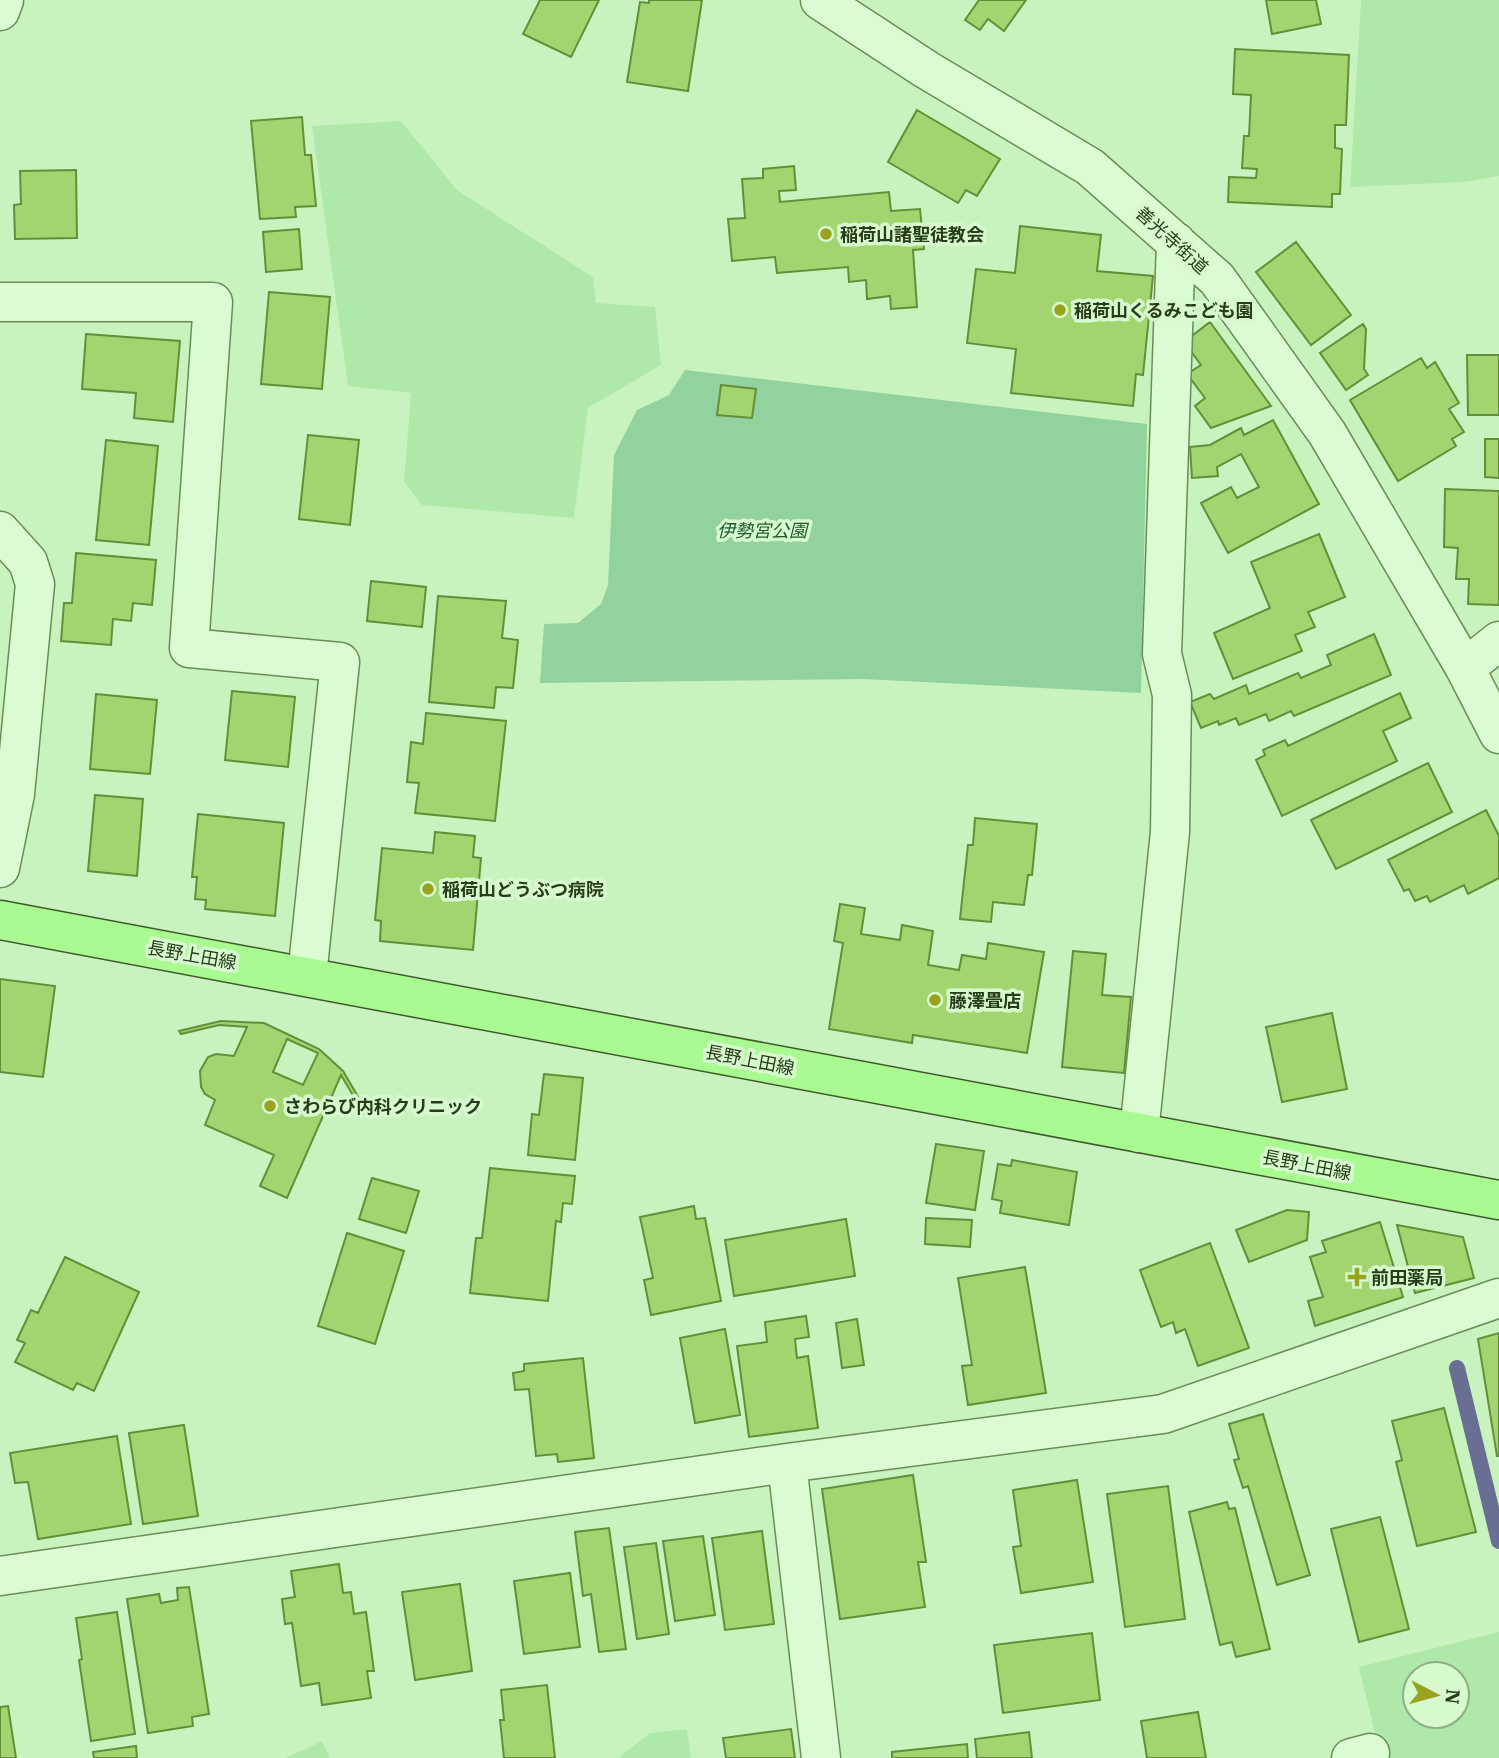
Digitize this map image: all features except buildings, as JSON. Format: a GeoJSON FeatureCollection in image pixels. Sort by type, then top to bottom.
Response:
{"type":"FeatureCollection","features":[{"type":"Feature","properties":{"kind":"main road","name":"長野上田線"},"geometry":{"type":"LineString","coordinates":[[0,920],[1499,1200]]}},
{"type":"Feature","properties":{"kind":"street"},"geometry":{"type":"LineString","coordinates":[[0,11],[4,0]]}},
{"type":"Feature","properties":{"kind":"street","name":"善光寺街道"},"geometry":{"type":"LineString","coordinates":[[820,0],[927,70],[1090,167],[1217,279],[1327,433],[1465,668],[1499,734]]}},
{"type":"Feature","properties":{"kind":"street"},"geometry":{"type":"LineString","coordinates":[[1139,1133],[1170,832],[1172,695],[1162,654],[1176,242]]}},
{"type":"Feature","properties":{"kind":"street"},"geometry":{"type":"LineString","coordinates":[[0,302],[213,302],[189,648],[340,662],[307,976]]}},
{"type":"Feature","properties":{"kind":"street"},"geometry":{"type":"LineString","coordinates":[[0,531],[28,562],[35,584],[0,868]]}},
{"type":"Feature","properties":{"kind":"street"},"geometry":{"type":"LineString","coordinates":[[1465,668],[1499,641]]}},
{"type":"Feature","properties":{"kind":"street"},"geometry":{"type":"LineString","coordinates":[[0,1576],[787,1463],[1163,1414],[1499,1298]]}},
{"type":"Feature","properties":{"kind":"street"},"geometry":{"type":"LineString","coordinates":[[787,1463],[821,1758]]}},
{"type":"Feature","properties":{"kind":"green space"},"geometry":{"type":"Polygon","coordinates":[[[1361,0],[1499,0],[1499,176],[1464,182],[1350,187],[1361,0]]]}},
{"type":"Feature","properties":{"kind":"green space"},"geometry":{"type":"Polygon","coordinates":[[[401,121],[457,190],[593,277],[596,303],[655,307],[661,365],[588,408],[574,518],[422,505],[404,482],[411,393],[348,386],[312,126],[401,121]]]}},
{"type":"Feature","properties":{"kind":"green space","name":"伊勢宮公園"},"geometry":{"type":"Polygon","coordinates":[[[685,370],[1147,424],[1141,693],[863,679],[540,683],[544,624],[578,623],[601,604],[608,585],[614,455],[637,410],[669,395],[685,370]]]}},
{"type":"Feature","properties":{"kind":"green space"},"geometry":{"type":"Polygon","coordinates":[[[1499,1632],[1499,1758],[1381,1758],[1359,1667],[1499,1632]]]}},
{"type":"Feature","properties":{"kind":"green space"},"geometry":{"type":"Polygon","coordinates":[[[687,1729],[691,1758],[618,1758],[650,1733],[687,1729]]]}},
{"type":"Feature","properties":{"kind":"green space"},"geometry":{"type":"Polygon","coordinates":[[[322,1741],[330,1758],[286,1758],[322,1741]]]}},
{"type":"Feature","properties":{"kind":"waterway"},"geometry":{"type":"LineString","coordinates":[[1457,1368],[1499,1541]]}},
{"type":"Feature","properties":{"kind":"place","name":"稲荷山諸聖徒教会"},"geometry":{"type":"Point","coordinates":[826,234]}},
{"type":"Feature","properties":{"kind":"place","name":"稲荷山くるみこども園"},"geometry":{"type":"Point","coordinates":[1060,310]}},
{"type":"Feature","properties":{"kind":"place","name":"稲荷山どうぶつ病院"},"geometry":{"type":"Point","coordinates":[428,889]}},
{"type":"Feature","properties":{"kind":"place","name":"藤澤畳店"},"geometry":{"type":"Point","coordinates":[935,1000]}},
{"type":"Feature","properties":{"kind":"place","name":"さわらび内科クリニック"},"geometry":{"type":"Point","coordinates":[270,1106]}},
{"type":"Feature","properties":{"kind":"place","name":"前田薬局"},"geometry":{"type":"Point","coordinates":[1357,1277]}}]}
